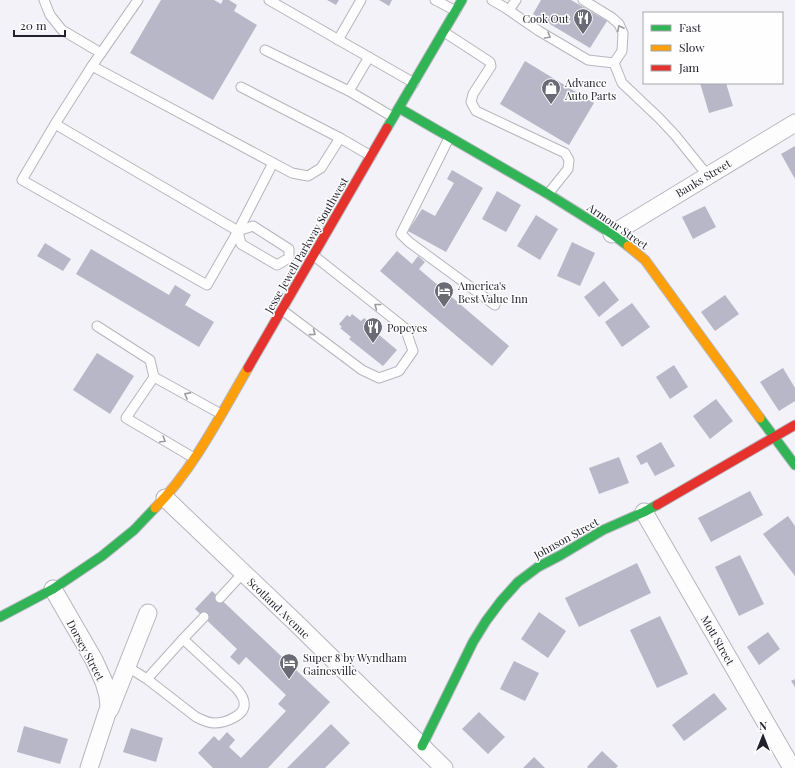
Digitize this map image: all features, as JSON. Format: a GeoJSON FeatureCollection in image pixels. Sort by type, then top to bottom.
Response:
{"type":"FeatureCollection","features":[{"type":"Feature","properties":{"kind":"street","name":"Jesse Jewell Parkway Southwest"},"geometry":{"type":"LineString","coordinates":[[0,617],[52,589],[102,556],[134,530],[165,498],[194,458],[282,310],[297,264],[313,255],[462,0]]}},
{"type":"Feature","properties":{"kind":"street","name":"Armour Street"},"geometry":{"type":"LineString","coordinates":[[399,108],[548,194],[612,234],[645,260],[795,465]]}},
{"type":"Feature","properties":{"kind":"street","name":"Banks Street"},"geometry":{"type":"LineString","coordinates":[[612,234],[795,123]]}},
{"type":"Feature","properties":{"kind":"street","name":"Johnson Street"},"geometry":{"type":"LineString","coordinates":[[422,746],[473,642],[501,600],[518,582],[538,567],[603,530],[644,512],[795,425]]}},
{"type":"Feature","properties":{"kind":"street","name":"Scotland Avenue"},"geometry":{"type":"LineString","coordinates":[[165,498],[294,621],[444,768]]}},
{"type":"Feature","properties":{"kind":"street","name":"Mott Street"},"geometry":{"type":"LineString","coordinates":[[644,512],[792,768]]}},
{"type":"Feature","properties":{"kind":"street","name":"Dorsey Street"},"geometry":{"type":"LineString","coordinates":[[52,589],[94,660],[104,682],[108,696],[109,707],[89,768]]}},
{"type":"Feature","properties":{"kind":"street","name":"Dorsey Street"},"geometry":{"type":"LineString","coordinates":[[99,737],[148,613]]}},
{"type":"Feature","properties":{"kind":"lane"},"geometry":{"type":"LineString","coordinates":[[44,0],[50,15],[62,30],[101,53]]}},
{"type":"Feature","properties":{"kind":"lane"},"geometry":{"type":"LineString","coordinates":[[138,0],[92,66],[22,180],[207,284],[238,231],[273,163]]}},
{"type":"Feature","properties":{"kind":"lane"},"geometry":{"type":"LineString","coordinates":[[269,0],[414,83]]}},
{"type":"Feature","properties":{"kind":"lane"},"geometry":{"type":"LineString","coordinates":[[338,40],[361,0]]}},
{"type":"Feature","properties":{"kind":"lane"},"geometry":{"type":"LineString","coordinates":[[435,0],[456,11]]}},
{"type":"Feature","properties":{"kind":"lane"},"geometry":{"type":"LineString","coordinates":[[492,0],[539,31],[588,60],[614,63]]}},
{"type":"Feature","properties":{"kind":"lane"},"geometry":{"type":"LineString","coordinates":[[509,10],[516,0]]}},
{"type":"Feature","properties":{"kind":"lane"},"geometry":{"type":"LineString","coordinates":[[583,0],[611,17],[619,24],[623,33],[622,51],[614,63]]}},
{"type":"Feature","properties":{"kind":"lane"},"geometry":{"type":"LineString","coordinates":[[444,32],[490,62],[491,66],[488,72],[473,94],[471,102],[476,111],[564,153],[569,160],[568,169],[548,194]]}},
{"type":"Feature","properties":{"kind":"lane"},"geometry":{"type":"LineString","coordinates":[[264,50],[349,91],[393,117]]}},
{"type":"Feature","properties":{"kind":"lane"},"geometry":{"type":"LineString","coordinates":[[349,91],[369,58]]}},
{"type":"Feature","properties":{"kind":"lane"},"geometry":{"type":"LineString","coordinates":[[614,63],[622,83],[675,135],[708,176]]}},
{"type":"Feature","properties":{"kind":"lane"},"geometry":{"type":"LineString","coordinates":[[92,66],[292,173],[308,176],[321,168],[340,138]]}},
{"type":"Feature","properties":{"kind":"lane"},"geometry":{"type":"LineString","coordinates":[[241,87],[340,138],[371,156]]}},
{"type":"Feature","properties":{"kind":"lane"},"geometry":{"type":"LineString","coordinates":[[55,124],[238,231],[241,244],[277,265],[297,264],[289,249],[253,226],[238,231]]}},
{"type":"Feature","properties":{"kind":"lane"},"geometry":{"type":"LineString","coordinates":[[450,138],[401,234],[409,242],[495,305]]}},
{"type":"Feature","properties":{"kind":"lane"},"geometry":{"type":"LineString","coordinates":[[282,310],[362,370],[379,378],[399,371],[413,351],[405,328],[313,255]]}},
{"type":"Feature","properties":{"kind":"lane"},"geometry":{"type":"LineString","coordinates":[[97,326],[150,360],[154,377],[126,418],[194,458]]}},
{"type":"Feature","properties":{"kind":"lane"},"geometry":{"type":"LineString","coordinates":[[154,377],[221,414]]}},
{"type":"Feature","properties":{"kind":"lane"},"geometry":{"type":"LineString","coordinates":[[220,598],[243,573]]}},
{"type":"Feature","properties":{"kind":"lane"},"geometry":{"type":"LineString","coordinates":[[147,679],[204,617]]}},
{"type":"Feature","properties":{"kind":"lane"},"geometry":{"type":"LineString","coordinates":[[126,666],[147,679],[196,717],[205,721],[215,723],[228,721],[240,714],[244,708],[242,694],[184,639]]}},
{"type":"Feature","properties":{"kind":"building"},"geometry":{"type":"Polygon","coordinates":[[[161,0],[214,0],[221,4],[223,0],[229,0],[237,5],[234,11],[257,25],[213,100],[130,53],[161,0]]]}},
{"type":"Feature","properties":{"kind":"building"},"geometry":{"type":"Polygon","coordinates":[[[327,0],[339,0],[336,5],[327,0]]]}},
{"type":"Feature","properties":{"kind":"building"},"geometry":{"type":"Polygon","coordinates":[[[379,0],[392,0],[389,6],[379,0]]]}},
{"type":"Feature","properties":{"kind":"building","name":"Cook Out"},"geometry":{"type":"Polygon","coordinates":[[[541,0],[571,0],[607,21],[590,48],[533,14],[541,0]]]}},
{"type":"Feature","properties":{"kind":"building"},"geometry":{"type":"Polygon","coordinates":[[[525,61],[594,103],[569,145],[500,104],[525,61]]]}},
{"type":"Feature","properties":{"kind":"building"},"geometry":{"type":"Polygon","coordinates":[[[700,84],[726,84],[733,106],[709,113],[700,84]]]}},
{"type":"Feature","properties":{"kind":"building"},"geometry":{"type":"Polygon","coordinates":[[[795,146],[795,179],[781,154],[795,146]]]}},
{"type":"Feature","properties":{"kind":"building","name":"America's Best Value Inn"},"geometry":{"type":"Polygon","coordinates":[[[452,170],[483,188],[446,252],[408,231],[422,209],[435,216],[454,183],[447,179],[452,170]]]}},
{"type":"Feature","properties":{"kind":"building"},"geometry":{"type":"Polygon","coordinates":[[[497,191],[521,205],[506,232],[482,219],[497,191]]]}},
{"type":"Feature","properties":{"kind":"building"},"geometry":{"type":"Polygon","coordinates":[[[705,206],[716,227],[693,239],[682,217],[705,206]]]}},
{"type":"Feature","properties":{"kind":"building"},"geometry":{"type":"Polygon","coordinates":[[[536,215],[558,229],[540,260],[517,246],[536,215]]]}},
{"type":"Feature","properties":{"kind":"building"},"geometry":{"type":"Polygon","coordinates":[[[572,242],[595,253],[580,286],[557,276],[572,242]]]}},
{"type":"Feature","properties":{"kind":"building"},"geometry":{"type":"Polygon","coordinates":[[[45,243],[71,259],[63,271],[37,256],[45,243]]]}},
{"type":"Feature","properties":{"kind":"building"},"geometry":{"type":"Polygon","coordinates":[[[91,249],[169,295],[175,285],[191,295],[185,305],[214,322],[199,347],[76,274],[91,249]]]}},
{"type":"Feature","properties":{"kind":"building","name":"America's Best Value Inn"},"geometry":{"type":"Polygon","coordinates":[[[397,251],[412,264],[418,256],[425,262],[419,269],[509,346],[492,366],[380,271],[397,251]]]}},
{"type":"Feature","properties":{"kind":"building"},"geometry":{"type":"Polygon","coordinates":[[[604,281],[619,300],[599,317],[584,297],[604,281]]]}},
{"type":"Feature","properties":{"kind":"building"},"geometry":{"type":"Polygon","coordinates":[[[725,295],[739,314],[715,331],[701,312],[725,295]]]}},
{"type":"Feature","properties":{"kind":"building"},"geometry":{"type":"Polygon","coordinates":[[[632,303],[650,327],[622,347],[605,322],[632,303]]]}},
{"type":"Feature","properties":{"kind":"building","name":"Popeyes"},"geometry":{"type":"Polygon","coordinates":[[[352,314],[361,321],[364,318],[381,331],[378,334],[397,350],[383,366],[349,339],[351,337],[340,328],[342,327],[339,324],[347,315],[350,317],[352,314]]]}},
{"type":"Feature","properties":{"kind":"building"},"geometry":{"type":"Polygon","coordinates":[[[97,353],[134,376],[110,414],[73,390],[97,353]]]}},
{"type":"Feature","properties":{"kind":"building"},"geometry":{"type":"Polygon","coordinates":[[[674,365],[688,387],[670,399],[656,377],[674,365]]]}},
{"type":"Feature","properties":{"kind":"building"},"geometry":{"type":"Polygon","coordinates":[[[783,368],[795,388],[795,401],[779,411],[760,382],[783,368]]]}},
{"type":"Feature","properties":{"kind":"building"},"geometry":{"type":"Polygon","coordinates":[[[716,399],[733,421],[710,439],[693,416],[716,399]]]}},
{"type":"Feature","properties":{"kind":"building"},"geometry":{"type":"Polygon","coordinates":[[[661,442],[675,466],[655,476],[647,462],[641,465],[636,456],[661,442]]]}},
{"type":"Feature","properties":{"kind":"building"},"geometry":{"type":"Polygon","coordinates":[[[619,457],[629,483],[599,494],[589,468],[619,457]]]}},
{"type":"Feature","properties":{"kind":"building"},"geometry":{"type":"Polygon","coordinates":[[[750,491],[763,515],[711,542],[698,518],[750,491]]]}},
{"type":"Feature","properties":{"kind":"building"},"geometry":{"type":"Polygon","coordinates":[[[788,516],[795,526],[795,576],[763,534],[788,516]]]}},
{"type":"Feature","properties":{"kind":"building"},"geometry":{"type":"Polygon","coordinates":[[[740,555],[764,604],[739,616],[715,567],[740,555]]]}},
{"type":"Feature","properties":{"kind":"building"},"geometry":{"type":"Polygon","coordinates":[[[637,563],[651,593],[579,627],[565,598],[637,563]]]}},
{"type":"Feature","properties":{"kind":"building","name":"Super 8 by Wyndham Gainesville"},"geometry":{"type":"Polygon","coordinates":[[[212,591],[330,702],[268,768],[213,768],[198,753],[214,736],[219,741],[227,732],[235,740],[229,747],[241,758],[286,711],[278,704],[286,695],[246,657],[239,665],[230,657],[237,649],[195,609],[212,591]]]}},
{"type":"Feature","properties":{"kind":"building"},"geometry":{"type":"Polygon","coordinates":[[[539,612],[566,631],[548,658],[521,639],[539,612]]]}},
{"type":"Feature","properties":{"kind":"building"},"geometry":{"type":"Polygon","coordinates":[[[660,616],[688,674],[657,688],[630,630],[660,616]]]}},
{"type":"Feature","properties":{"kind":"building"},"geometry":{"type":"Polygon","coordinates":[[[768,632],[780,649],[759,665],[747,647],[768,632]]]}},
{"type":"Feature","properties":{"kind":"building"},"geometry":{"type":"Polygon","coordinates":[[[514,661],[539,673],[525,701],[500,689],[514,661]]]}},
{"type":"Feature","properties":{"kind":"building"},"geometry":{"type":"Polygon","coordinates":[[[795,679],[795,687],[791,681],[795,679]]]}},
{"type":"Feature","properties":{"kind":"building"},"geometry":{"type":"Polygon","coordinates":[[[714,693],[727,709],[684,741],[672,725],[714,693]]]}},
{"type":"Feature","properties":{"kind":"building"},"geometry":{"type":"Polygon","coordinates":[[[479,712],[505,737],[488,754],[462,729],[479,712]]]}},
{"type":"Feature","properties":{"kind":"building"},"geometry":{"type":"Polygon","coordinates":[[[331,724],[350,743],[325,768],[287,768],[331,724]]]}},
{"type":"Feature","properties":{"kind":"building"},"geometry":{"type":"Polygon","coordinates":[[[24,726],[68,739],[60,764],[17,752],[24,726]]]}},
{"type":"Feature","properties":{"kind":"building"},"geometry":{"type":"Polygon","coordinates":[[[131,728],[163,738],[156,762],[123,752],[131,728]]]}},
{"type":"Feature","properties":{"kind":"building"},"geometry":{"type":"Polygon","coordinates":[[[602,751],[618,766],[616,768],[588,768],[587,767],[602,751]]]}},
{"type":"Feature","properties":{"kind":"building"},"geometry":{"type":"Polygon","coordinates":[[[534,757],[545,768],[523,768],[534,757]]]}},
{"type":"Feature","properties":{"kind":"traffic: fast"},"geometry":{"type":"LineString","coordinates":[[387,128],[462,0]]}},
{"type":"Feature","properties":{"kind":"traffic: fast"},"geometry":{"type":"LineString","coordinates":[[399,108],[548,194],[612,234],[628,246]]}},
{"type":"Feature","properties":{"kind":"traffic: fast"},"geometry":{"type":"LineString","coordinates":[[760,418],[795,465]]}},
{"type":"Feature","properties":{"kind":"traffic: fast"},"geometry":{"type":"LineString","coordinates":[[422,746],[473,642],[486,621],[518,582],[538,567],[603,530],[657,505]]}},
{"type":"Feature","properties":{"kind":"traffic: fast"},"geometry":{"type":"LineString","coordinates":[[0,617],[53,589],[102,556],[134,530],[155,508]]}},
{"type":"Feature","properties":{"kind":"traffic: slow"},"geometry":{"type":"LineString","coordinates":[[628,246],[645,260],[760,418]]}},
{"type":"Feature","properties":{"kind":"traffic: slow"},"geometry":{"type":"LineString","coordinates":[[155,508],[182,476],[206,441],[248,368]]}},
{"type":"Feature","properties":{"kind":"traffic: jam"},"geometry":{"type":"LineString","coordinates":[[248,368],[387,128]]}},
{"type":"Feature","properties":{"kind":"traffic: jam"},"geometry":{"type":"LineString","coordinates":[[657,505],[795,425]]}},
{"type":"Feature","properties":{"kind":"place","name":"Cook Out"},"geometry":{"type":"Point","coordinates":[583,35]}},
{"type":"Feature","properties":{"kind":"place","name":"Advance Auto Parts"},"geometry":{"type":"Point","coordinates":[551,105]}},
{"type":"Feature","properties":{"kind":"place","name":"America's Best Value Inn"},"geometry":{"type":"Point","coordinates":[444,308]}},
{"type":"Feature","properties":{"kind":"place","name":"Popeyes"},"geometry":{"type":"Point","coordinates":[373,344]}},
{"type":"Feature","properties":{"kind":"place","name":"Super 8 by Wyndham Gainesville"},"geometry":{"type":"Point","coordinates":[289,680]}}]}
